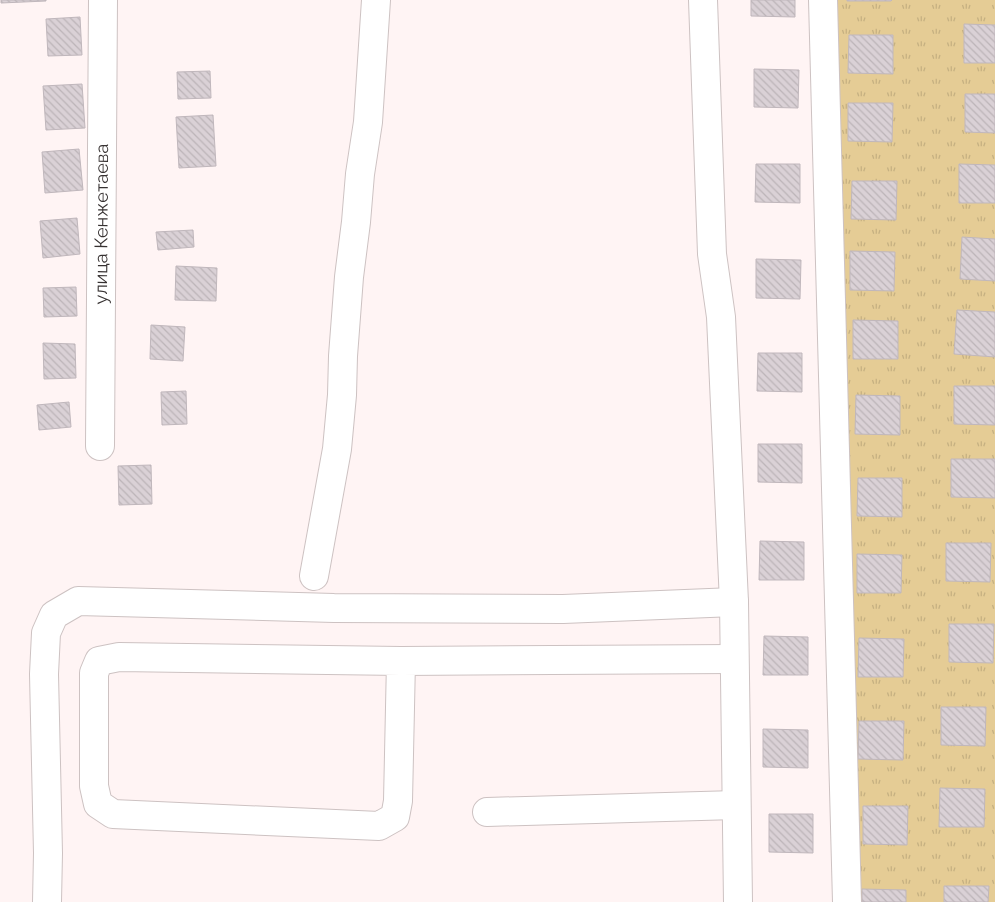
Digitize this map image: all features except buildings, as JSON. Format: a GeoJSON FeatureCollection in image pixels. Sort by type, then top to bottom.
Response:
{"type":"FeatureCollection","features":[{"type":"Feature","properties":{"kind":"street","name":"улица Кенжетаева"},"geometry":{"type":"LineString","coordinates":[[100,446],[103,0]]}},
{"type":"Feature","properties":{"kind":"street"},"geometry":{"type":"LineString","coordinates":[[314,576],[337,449],[349,277],[360,174],[368,122],[376,0]]}},
{"type":"Feature","properties":{"kind":"street"},"geometry":{"type":"LineString","coordinates":[[703,0],[712,254],[722,317],[734,602],[738,902]]}},
{"type":"Feature","properties":{"kind":"street"},"geometry":{"type":"LineString","coordinates":[[823,0],[847,902]]}},
{"type":"Feature","properties":{"kind":"street"},"geometry":{"type":"LineString","coordinates":[[47,902],[44,674],[46,633],[54,615],[78,601],[334,608],[543,609],[734,602]]}},
{"type":"Feature","properties":{"kind":"street"},"geometry":{"type":"LineString","coordinates":[[401,661],[398,801],[395,817],[379,826],[113,814],[98,804],[94,786],[94,673],[99,661],[119,657],[401,661],[734,659]]}},
{"type":"Feature","properties":{"kind":"street"},"geometry":{"type":"LineString","coordinates":[[487,812],[736,805]]}},
{"type":"Feature","properties":{"kind":"green space"},"geometry":{"type":"Polygon","coordinates":[[[834,0],[995,0],[995,902],[858,902],[834,0]]]}}]}
